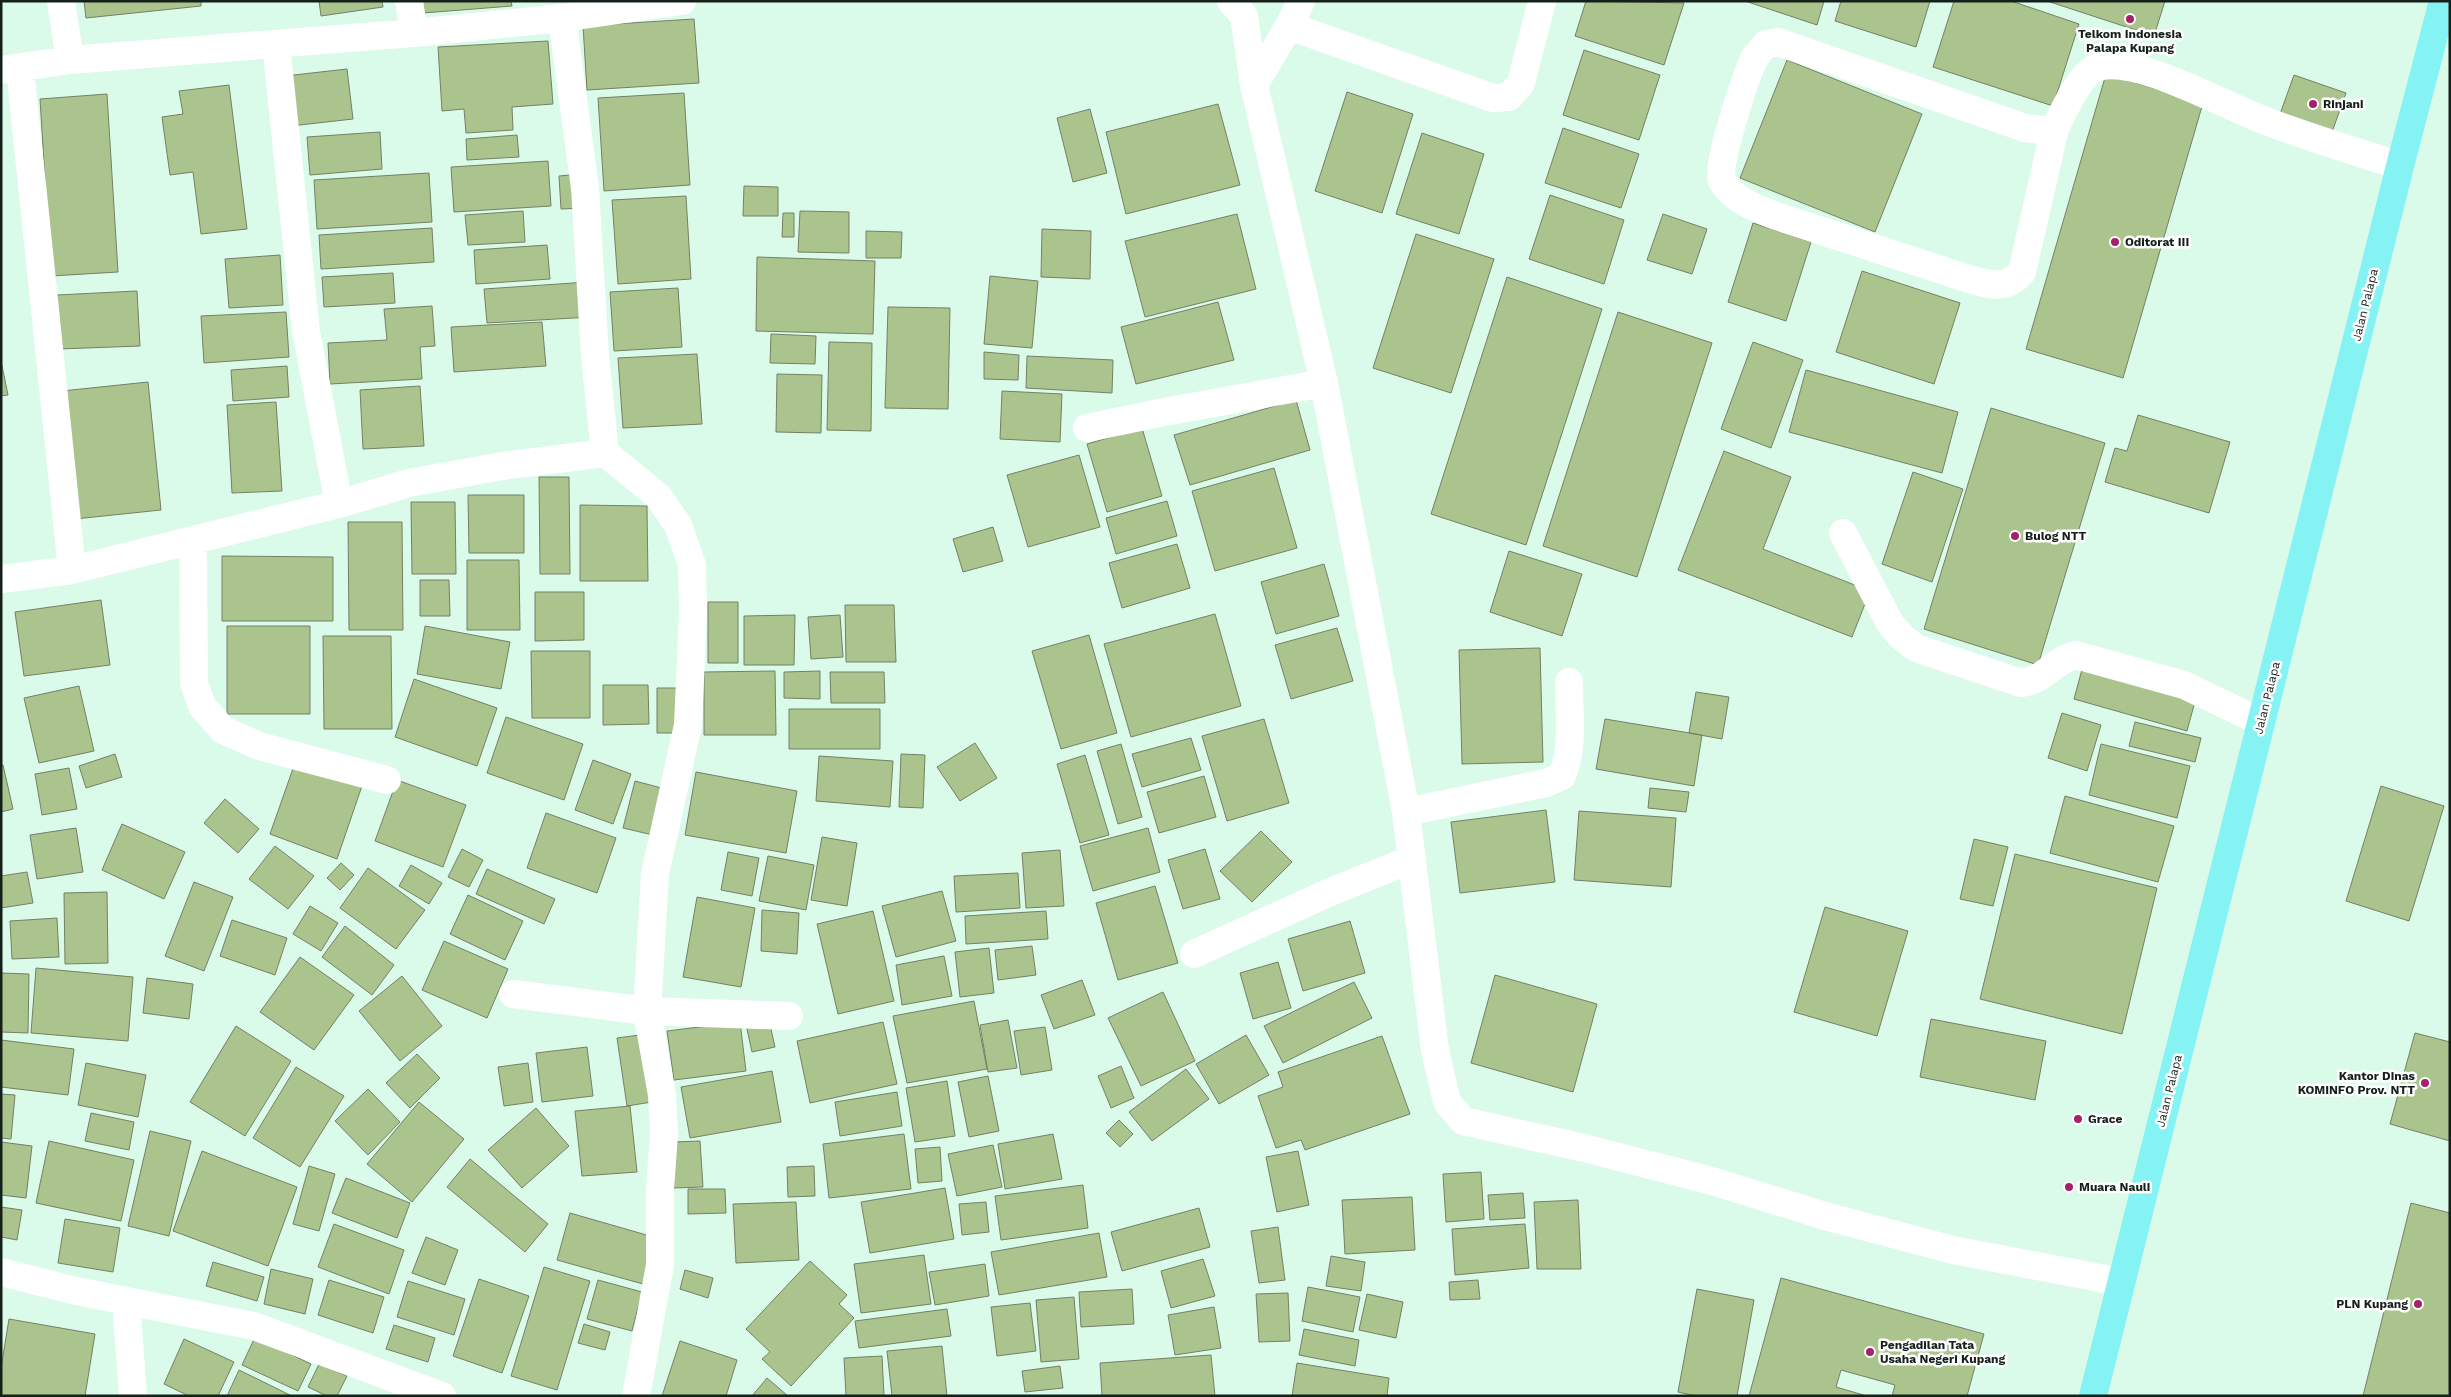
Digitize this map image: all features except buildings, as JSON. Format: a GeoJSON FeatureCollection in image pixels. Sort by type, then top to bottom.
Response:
{"type":"FeatureCollection","features":[{"type":"Feature","properties":{"kind":"main road","name":"Jalan Palapa"},"geometry":{"type":"LineString","coordinates":[[2093,1396],[2400,166],[2443,1]]}},
{"type":"Feature","properties":{"kind":"street"},"geometry":{"type":"LineString","coordinates":[[61,1],[70,60]]}},
{"type":"Feature","properties":{"kind":"street"},"geometry":{"type":"LineString","coordinates":[[409,1],[414,33]]}},
{"type":"Feature","properties":{"kind":"street"},"geometry":{"type":"LineString","coordinates":[[72,570],[11,69],[70,60],[414,33],[562,18],[682,1]]}},
{"type":"Feature","properties":{"kind":"street"},"geometry":{"type":"LineString","coordinates":[[1231,1],[1244,16],[1254,85],[1324,383],[1406,812],[1435,1050],[1447,1102],[1463,1121],[1584,1148],[1953,1250],[2121,1282]]}},
{"type":"Feature","properties":{"kind":"street"},"geometry":{"type":"LineString","coordinates":[[1254,85],[1289,26],[1301,1]]}},
{"type":"Feature","properties":{"kind":"street"},"geometry":{"type":"LineString","coordinates":[[1289,26],[1493,98],[1502,98],[1509,97],[1521,83],[1542,1]]}},
{"type":"Feature","properties":{"kind":"street"},"geometry":{"type":"LineString","coordinates":[[562,18],[584,188],[595,356],[604,453]]}},
{"type":"Feature","properties":{"kind":"street"},"geometry":{"type":"LineString","coordinates":[[2055,128],[2041,130],[2025,128],[1778,42],[1766,44],[1754,59],[1726,144],[1720,170],[1721,180],[1728,190],[1750,205],[1776,216],[1992,286],[2005,284],[2016,279],[2022,272],[2055,128],[2081,80],[2096,67],[2116,64],[2142,70],[2210,96],[2265,121],[2400,166]]}},
{"type":"Feature","properties":{"kind":"street"},"geometry":{"type":"LineString","coordinates":[[276,44],[306,332],[339,504]]}},
{"type":"Feature","properties":{"kind":"street"},"geometry":{"type":"LineString","coordinates":[[1087,428],[1324,383]]}},
{"type":"Feature","properties":{"kind":"street"},"geometry":{"type":"LineString","coordinates":[[1,580],[72,570],[339,504],[409,483],[502,466],[604,453],[658,496],[678,525],[692,565],[693,612],[688,725],[655,874],[647,1011],[662,1095],[664,1133],[660,1190],[660,1265],[636,1396]]}},
{"type":"Feature","properties":{"kind":"street"},"geometry":{"type":"LineString","coordinates":[[1843,533],[1891,625],[1902,638],[1916,648],[2021,683],[2036,680],[2061,660],[2076,655],[2184,685],[2261,722]]}},
{"type":"Feature","properties":{"kind":"street"},"geometry":{"type":"LineString","coordinates":[[193,540],[194,683],[202,706],[223,730],[259,746],[387,780]]}},
{"type":"Feature","properties":{"kind":"street"},"geometry":{"type":"LineString","coordinates":[[1406,812],[1546,783],[1562,776],[1568,762],[1570,749],[1570,682]]}},
{"type":"Feature","properties":{"kind":"street"},"geometry":{"type":"LineString","coordinates":[[1194,954],[1328,893],[1412,859]]}},
{"type":"Feature","properties":{"kind":"street"},"geometry":{"type":"LineString","coordinates":[[513,994],[647,1011],[789,1016]]}},
{"type":"Feature","properties":{"kind":"street"},"geometry":{"type":"LineString","coordinates":[[1,1272],[126,1301],[254,1326],[442,1396]]}},
{"type":"Feature","properties":{"kind":"street"},"geometry":{"type":"LineString","coordinates":[[126,1301],[133,1396]]}},
{"type":"Feature","properties":{"kind":"place","name":"Telkom Indonesia Palapa Kupang"},"geometry":{"type":"Point","coordinates":[2130,19]}},
{"type":"Feature","properties":{"kind":"place","name":"Rinjani"},"geometry":{"type":"Point","coordinates":[2313,104]}},
{"type":"Feature","properties":{"kind":"place","name":"Oditorat III"},"geometry":{"type":"Point","coordinates":[2115,242]}},
{"type":"Feature","properties":{"kind":"place","name":"Bulog NTT"},"geometry":{"type":"Point","coordinates":[2015,536]}},
{"type":"Feature","properties":{"kind":"place","name":"Kantor Dinas KOMINFO Prov. NTT"},"geometry":{"type":"Point","coordinates":[2425,1083]}},
{"type":"Feature","properties":{"kind":"place","name":"Grace"},"geometry":{"type":"Point","coordinates":[2078,1119]}},
{"type":"Feature","properties":{"kind":"place","name":"Muara Nauli"},"geometry":{"type":"Point","coordinates":[2069,1187]}},
{"type":"Feature","properties":{"kind":"place","name":"PLN Kupang"},"geometry":{"type":"Point","coordinates":[2418,1304]}},
{"type":"Feature","properties":{"kind":"place","name":"Pengadilan Tata Usaha Negeri Kupang"},"geometry":{"type":"Point","coordinates":[1870,1352]}}]}
